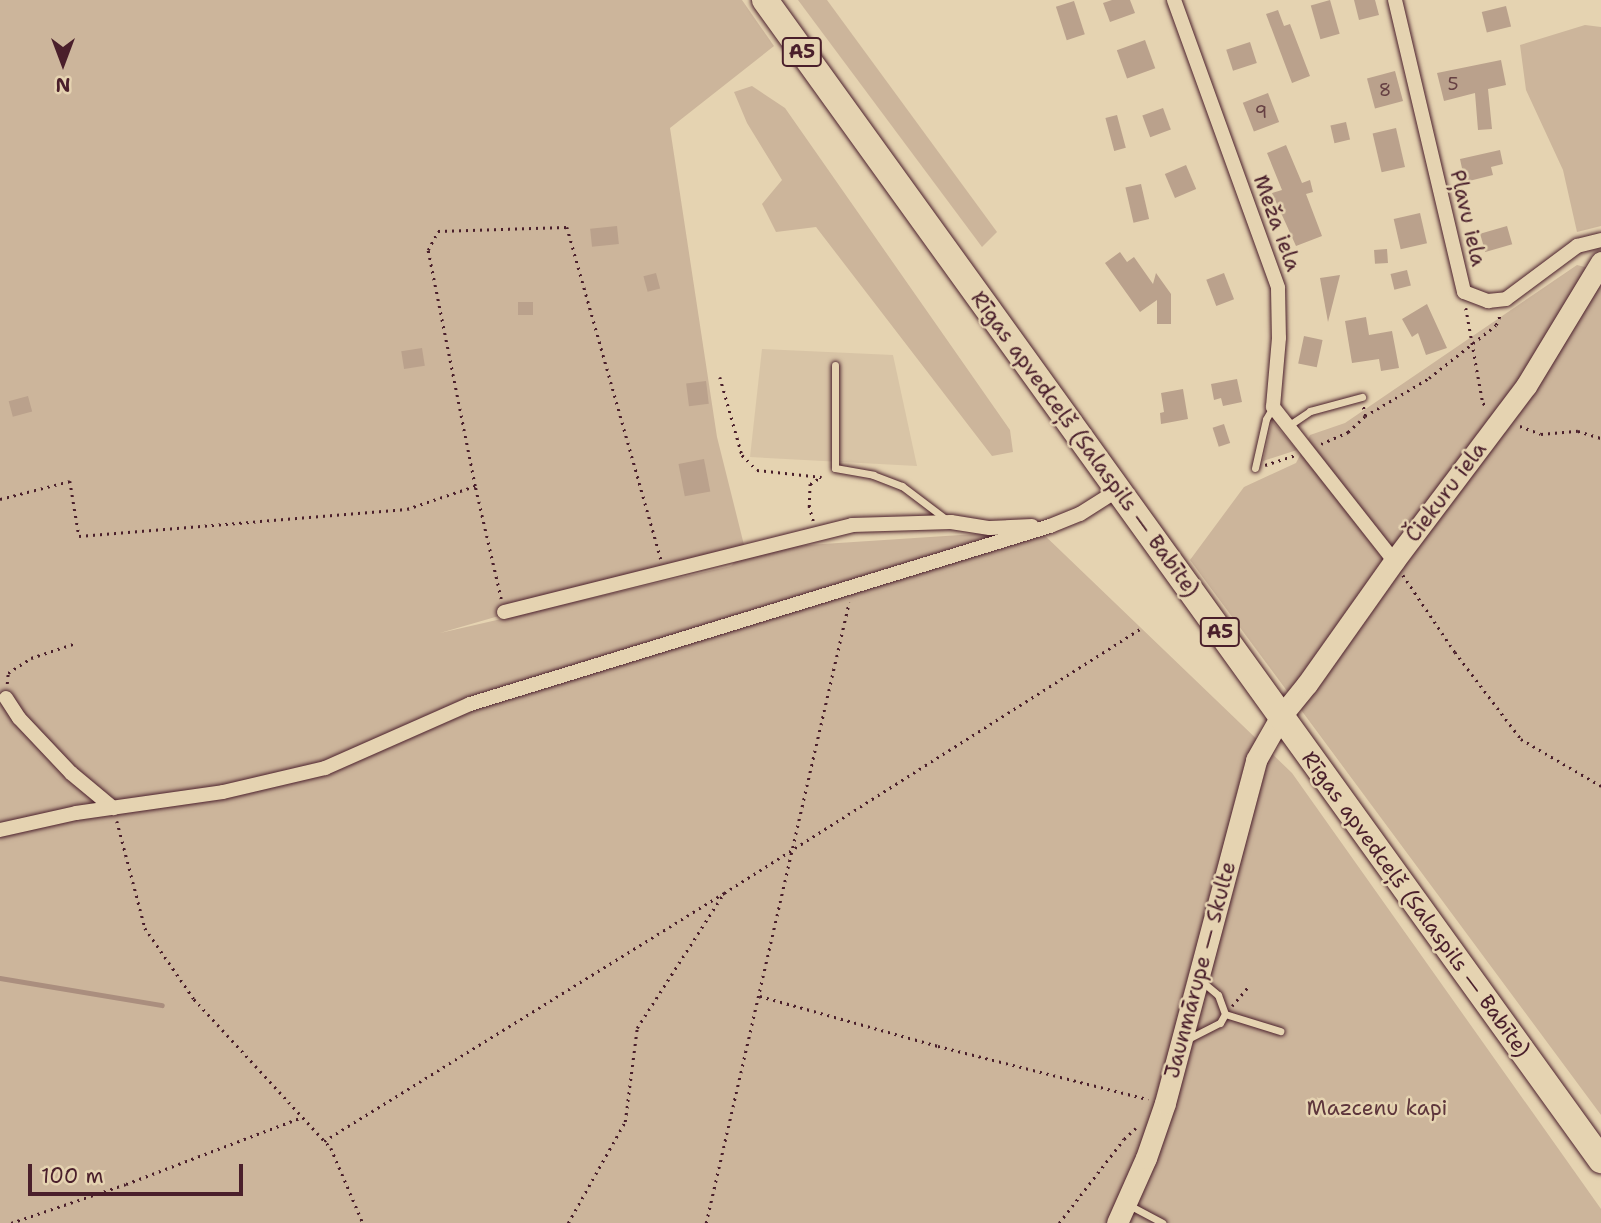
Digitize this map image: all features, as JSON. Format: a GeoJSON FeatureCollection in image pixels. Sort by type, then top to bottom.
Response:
{"type":"FeatureCollection","features":[{"type":"Feature","properties":{"kind":"highway","name":"Rīgas apvedceļš (Salaspils — Babīte)"},"geometry":{"type":"LineString","coordinates":[[765,0],[1601,1160]]}},
{"type":"Feature","properties":{"kind":"main road","name":"Čiekuru iela"},"geometry":{"type":"LineString","coordinates":[[1281,716],[1502,419],[1552,346],[1601,261]]}},
{"type":"Feature","properties":{"kind":"main road","name":"Jaunmārupe — Skulte"},"geometry":{"type":"LineString","coordinates":[[1116,1223],[1165,1103],[1256,760],[1281,716]]}},
{"type":"Feature","properties":{"kind":"street","name":"Meža iela"},"geometry":{"type":"LineString","coordinates":[[1174,0],[1278,288],[1279,338],[1273,407]]}},
{"type":"Feature","properties":{"kind":"street","name":"Pļavu iela"},"geometry":{"type":"LineString","coordinates":[[1395,0],[1464,292],[1488,301],[1506,299]]}},
{"type":"Feature","properties":{"kind":"street"},"geometry":{"type":"LineString","coordinates":[[1506,299],[1577,246],[1601,240]]}},
{"type":"Feature","properties":{"kind":"street"},"geometry":{"type":"LineString","coordinates":[[1273,407],[1394,561]]}},
{"type":"Feature","properties":{"kind":"street"},"geometry":{"type":"LineString","coordinates":[[0,830],[113,808],[223,792],[325,768],[470,704],[1051,526],[1080,514],[1118,491]]}},
{"type":"Feature","properties":{"kind":"street"},"geometry":{"type":"LineString","coordinates":[[504,612],[852,525],[951,522],[990,528],[1051,526]]}},
{"type":"Feature","properties":{"kind":"street"},"geometry":{"type":"LineString","coordinates":[[6,698],[19,718],[71,773],[113,808]]}},
{"type":"Feature","properties":{"kind":"lane"},"geometry":{"type":"LineString","coordinates":[[835,365],[835,468],[873,475],[902,486],[951,522]]}},
{"type":"Feature","properties":{"kind":"lane"},"geometry":{"type":"LineString","coordinates":[[1287,427],[1310,411],[1362,397]]}},
{"type":"Feature","properties":{"kind":"lane","name":"Meža iela"},"geometry":{"type":"LineString","coordinates":[[1255,468],[1266,419],[1273,407]]}},
{"type":"Feature","properties":{"kind":"lane"},"geometry":{"type":"LineString","coordinates":[[1198,979],[1218,995],[1225,1014]]}},
{"type":"Feature","properties":{"kind":"lane"},"geometry":{"type":"LineString","coordinates":[[1225,1014],[1280,1031]]}},
{"type":"Feature","properties":{"kind":"lane"},"geometry":{"type":"LineString","coordinates":[[1182,1040],[1194,1038],[1211,1028],[1225,1014]]}},
{"type":"Feature","properties":{"kind":"lane"},"geometry":{"type":"LineString","coordinates":[[1126,1203],[1162,1223]]}},
{"type":"Feature","properties":{"kind":"path"},"geometry":{"type":"LineString","coordinates":[[504,612],[475,486],[428,250],[438,231],[567,228],[665,572]]}},
{"type":"Feature","properties":{"kind":"path"},"geometry":{"type":"LineString","coordinates":[[1464,292],[1483,403],[1502,419],[1541,434],[1578,430],[1601,438]]}},
{"type":"Feature","properties":{"kind":"path"},"geometry":{"type":"LineString","coordinates":[[1365,416],[1429,377],[1496,325],[1506,299]]}},
{"type":"Feature","properties":{"kind":"path"},"geometry":{"type":"LineString","coordinates":[[720,377],[742,455],[757,470],[822,477]]}},
{"type":"Feature","properties":{"kind":"path"},"geometry":{"type":"LineString","coordinates":[[816,534],[809,508],[810,484],[835,468]]}},
{"type":"Feature","properties":{"kind":"path"},"geometry":{"type":"LineString","coordinates":[[0,499],[70,481],[79,536],[407,509],[475,486]]}},
{"type":"Feature","properties":{"kind":"path"},"geometry":{"type":"LineString","coordinates":[[1394,561],[1455,652],[1521,739],[1601,786]]}},
{"type":"Feature","properties":{"kind":"path"},"geometry":{"type":"LineString","coordinates":[[706,1223],[852,588]]}},
{"type":"Feature","properties":{"kind":"path"},"geometry":{"type":"LineString","coordinates":[[324,1141],[724,893],[1141,628]]}},
{"type":"Feature","properties":{"kind":"path"},"geometry":{"type":"LineString","coordinates":[[6,698],[8,673],[31,658],[76,643]]}},
{"type":"Feature","properties":{"kind":"path"},"geometry":{"type":"LineString","coordinates":[[113,808],[145,928],[194,999],[331,1148],[363,1223]]}},
{"type":"Feature","properties":{"kind":"path"},"geometry":{"type":"LineString","coordinates":[[568,1223],[625,1122],[637,1028],[724,893]]}},
{"type":"Feature","properties":{"kind":"path"},"geometry":{"type":"LineString","coordinates":[[1225,1014],[1250,986]]}},
{"type":"Feature","properties":{"kind":"path"},"geometry":{"type":"LineString","coordinates":[[760,996],[938,1046],[1165,1103]]}},
{"type":"Feature","properties":{"kind":"path"},"geometry":{"type":"LineString","coordinates":[[1059,1223],[1125,1139],[1165,1103]]}},
{"type":"Feature","properties":{"kind":"path"},"geometry":{"type":"LineString","coordinates":[[12,1223],[126,1185],[302,1117]]}},
{"type":"Feature","properties":{"kind":"shaded area"},"geometry":{"type":"Polygon","coordinates":[[[762,349],[893,355],[917,466],[750,457],[762,349]]]}},
{"type":"Feature","properties":{"kind":"green space","name":"Mazcenu kapi"},"geometry":{"type":"Polygon","coordinates":[[[0,0],[742,0],[774,46],[670,128],[717,437],[744,545],[440,633],[731,566],[747,549],[1039,530],[1292,773],[1601,1209],[1601,1223],[0,1223],[0,0]]]}},
{"type":"Feature","properties":{"kind":"green space"},"geometry":{"type":"Polygon","coordinates":[[[798,0],[827,0],[997,232],[982,247],[798,0]]]}},
{"type":"Feature","properties":{"kind":"green space"},"geometry":{"type":"Polygon","coordinates":[[[1585,25],[1601,27],[1601,226],[1577,232],[1563,170],[1526,90],[1520,45],[1585,25]]]}},
{"type":"Feature","properties":{"kind":"green space"},"geometry":{"type":"Polygon","coordinates":[[[752,86],[785,108],[1010,430],[1013,452],[992,456],[816,227],[776,232],[762,204],[782,180],[747,123],[734,92],[752,86]]]}},
{"type":"Feature","properties":{"kind":"green space"},"geometry":{"type":"Polygon","coordinates":[[[1577,265],[1601,271],[1601,1115],[1190,560],[1244,487],[1296,463],[1310,435],[1345,423],[1577,265]]]}},
{"type":"Feature","properties":{"kind":"green space"},"geometry":{"type":"Polygon","coordinates":[[[1272,421],[1297,450],[1263,461],[1272,421]]]}},
{"type":"Feature","properties":{"kind":"building"},"geometry":{"type":"Polygon","coordinates":[[[1130,0],[1135,13],[1110,22],[1103,3],[1130,0]]]}},
{"type":"Feature","properties":{"kind":"building"},"geometry":{"type":"Polygon","coordinates":[[[1330,0],[1340,34],[1320,39],[1311,6],[1330,0]]]}},
{"type":"Feature","properties":{"kind":"building"},"geometry":{"type":"Polygon","coordinates":[[[1354,0],[1375,0],[1379,15],[1359,20],[1354,0]]]}},
{"type":"Feature","properties":{"kind":"building"},"geometry":{"type":"Polygon","coordinates":[[[1074,1],[1085,34],[1067,40],[1056,7],[1074,1]]]}},
{"type":"Feature","properties":{"kind":"building"},"geometry":{"type":"Polygon","coordinates":[[[1506,6],[1511,26],[1487,32],[1482,12],[1506,6]]]}},
{"type":"Feature","properties":{"kind":"building"},"geometry":{"type":"Polygon","coordinates":[[[1278,10],[1284,26],[1290,24],[1310,76],[1292,83],[1266,14],[1278,10]]]}},
{"type":"Feature","properties":{"kind":"building"},"geometry":{"type":"Polygon","coordinates":[[[1145,40],[1155,68],[1127,78],[1117,50],[1145,40]]]}},
{"type":"Feature","properties":{"kind":"building"},"geometry":{"type":"Polygon","coordinates":[[[1250,42],[1257,63],[1233,71],[1226,50],[1250,42]]]}},
{"type":"Feature","properties":{"kind":"building"},"geometry":{"type":"Polygon","coordinates":[[[1501,60],[1506,85],[1488,89],[1492,129],[1478,130],[1475,93],[1444,101],[1437,73],[1501,60]]]}},
{"type":"Feature","properties":{"kind":"building"},"geometry":{"type":"Polygon","coordinates":[[[1395,71],[1403,101],[1375,108],[1367,79],[1395,71]]]}},
{"type":"Feature","properties":{"kind":"building"},"geometry":{"type":"Polygon","coordinates":[[[1268,93],[1279,122],[1254,132],[1243,103],[1268,93]]]}},
{"type":"Feature","properties":{"kind":"building"},"geometry":{"type":"Polygon","coordinates":[[[1163,108],[1171,130],[1150,137],[1142,116],[1163,108]]]}},
{"type":"Feature","properties":{"kind":"building"},"geometry":{"type":"Polygon","coordinates":[[[1117,115],[1126,148],[1114,151],[1105,118],[1117,115]]]}},
{"type":"Feature","properties":{"kind":"building"},"geometry":{"type":"Polygon","coordinates":[[[1346,122],[1350,140],[1334,143],[1330,126],[1346,122]]]}},
{"type":"Feature","properties":{"kind":"building"},"geometry":{"type":"Polygon","coordinates":[[[1396,128],[1405,167],[1382,172],[1373,133],[1396,128]]]}},
{"type":"Feature","properties":{"kind":"building"},"geometry":{"type":"Polygon","coordinates":[[[1286,145],[1302,183],[1310,180],[1313,192],[1306,194],[1322,236],[1296,246],[1272,193],[1282,190],[1267,153],[1286,145]]]}},
{"type":"Feature","properties":{"kind":"building"},"geometry":{"type":"Polygon","coordinates":[[[1500,150],[1503,164],[1491,167],[1493,175],[1465,182],[1460,159],[1500,150]]]}},
{"type":"Feature","properties":{"kind":"building"},"geometry":{"type":"Polygon","coordinates":[[[1186,165],[1196,189],[1175,198],[1165,174],[1186,165]]]}},
{"type":"Feature","properties":{"kind":"building"},"geometry":{"type":"Polygon","coordinates":[[[1141,184],[1149,219],[1134,223],[1125,188],[1141,184]]]}},
{"type":"Feature","properties":{"kind":"building"},"geometry":{"type":"Polygon","coordinates":[[[1420,213],[1427,243],[1401,249],[1394,219],[1420,213]]]}},
{"type":"Feature","properties":{"kind":"building"},"geometry":{"type":"Polygon","coordinates":[[[617,226],[619,244],[592,247],[590,229],[617,226]]]}},
{"type":"Feature","properties":{"kind":"building"},"geometry":{"type":"Polygon","coordinates":[[[1507,226],[1512,244],[1485,252],[1480,234],[1507,226]]]}},
{"type":"Feature","properties":{"kind":"building"},"geometry":{"type":"Polygon","coordinates":[[[1387,249],[1388,263],[1375,264],[1374,250],[1387,249]]]}},
{"type":"Feature","properties":{"kind":"building"},"geometry":{"type":"Polygon","coordinates":[[[1120,252],[1127,262],[1134,257],[1153,284],[1156,273],[1171,294],[1171,324],[1157,324],[1157,300],[1140,312],[1105,263],[1120,252]]]}},
{"type":"Feature","properties":{"kind":"building"},"geometry":{"type":"Polygon","coordinates":[[[1407,270],[1411,286],[1394,290],[1391,274],[1407,270]]]}},
{"type":"Feature","properties":{"kind":"building"},"geometry":{"type":"Polygon","coordinates":[[[656,273],[660,288],[648,292],[643,276],[656,273]]]}},
{"type":"Feature","properties":{"kind":"building"},"geometry":{"type":"Polygon","coordinates":[[[1224,273],[1234,299],[1216,306],[1206,280],[1224,273]]]}},
{"type":"Feature","properties":{"kind":"building"},"geometry":{"type":"Polygon","coordinates":[[[1340,275],[1328,322],[1320,278],[1340,275]]]}},
{"type":"Feature","properties":{"kind":"building"},"geometry":{"type":"Polygon","coordinates":[[[518,302],[533,302],[533,315],[518,315],[518,302]]]}},
{"type":"Feature","properties":{"kind":"building"},"geometry":{"type":"Polygon","coordinates":[[[1427,304],[1447,348],[1426,355],[1418,333],[1412,337],[1402,319],[1427,304]]]}},
{"type":"Feature","properties":{"kind":"building"},"geometry":{"type":"Polygon","coordinates":[[[1366,317],[1369,335],[1392,331],[1399,368],[1381,371],[1379,359],[1352,363],[1345,321],[1366,317]]]}},
{"type":"Feature","properties":{"kind":"building"},"geometry":{"type":"Polygon","coordinates":[[[1304,336],[1323,340],[1317,367],[1298,363],[1304,336]]]}},
{"type":"Feature","properties":{"kind":"building"},"geometry":{"type":"Polygon","coordinates":[[[422,348],[425,366],[404,369],[401,351],[422,348]]]}},
{"type":"Feature","properties":{"kind":"building"},"geometry":{"type":"Polygon","coordinates":[[[1237,379],[1242,402],[1223,406],[1221,398],[1214,400],[1211,384],[1237,379]]]}},
{"type":"Feature","properties":{"kind":"building"},"geometry":{"type":"Polygon","coordinates":[[[706,381],[709,404],[689,406],[686,383],[706,381]]]}},
{"type":"Feature","properties":{"kind":"building"},"geometry":{"type":"Polygon","coordinates":[[[1183,389],[1188,419],[1161,424],[1160,413],[1164,412],[1161,393],[1183,389]]]}},
{"type":"Feature","properties":{"kind":"building"},"geometry":{"type":"Polygon","coordinates":[[[28,396],[32,411],[13,417],[9,401],[28,396]]]}},
{"type":"Feature","properties":{"kind":"building"},"geometry":{"type":"Polygon","coordinates":[[[1224,424],[1230,443],[1219,447],[1213,428],[1224,424]]]}},
{"type":"Feature","properties":{"kind":"building"},"geometry":{"type":"Polygon","coordinates":[[[704,459],[710,491],[685,496],[678,464],[704,459]]]}},
{"type":"Feature","properties":{"kind":"waterway"},"geometry":{"type":"LineString","coordinates":[[0,978],[162,1005]]}}]}
